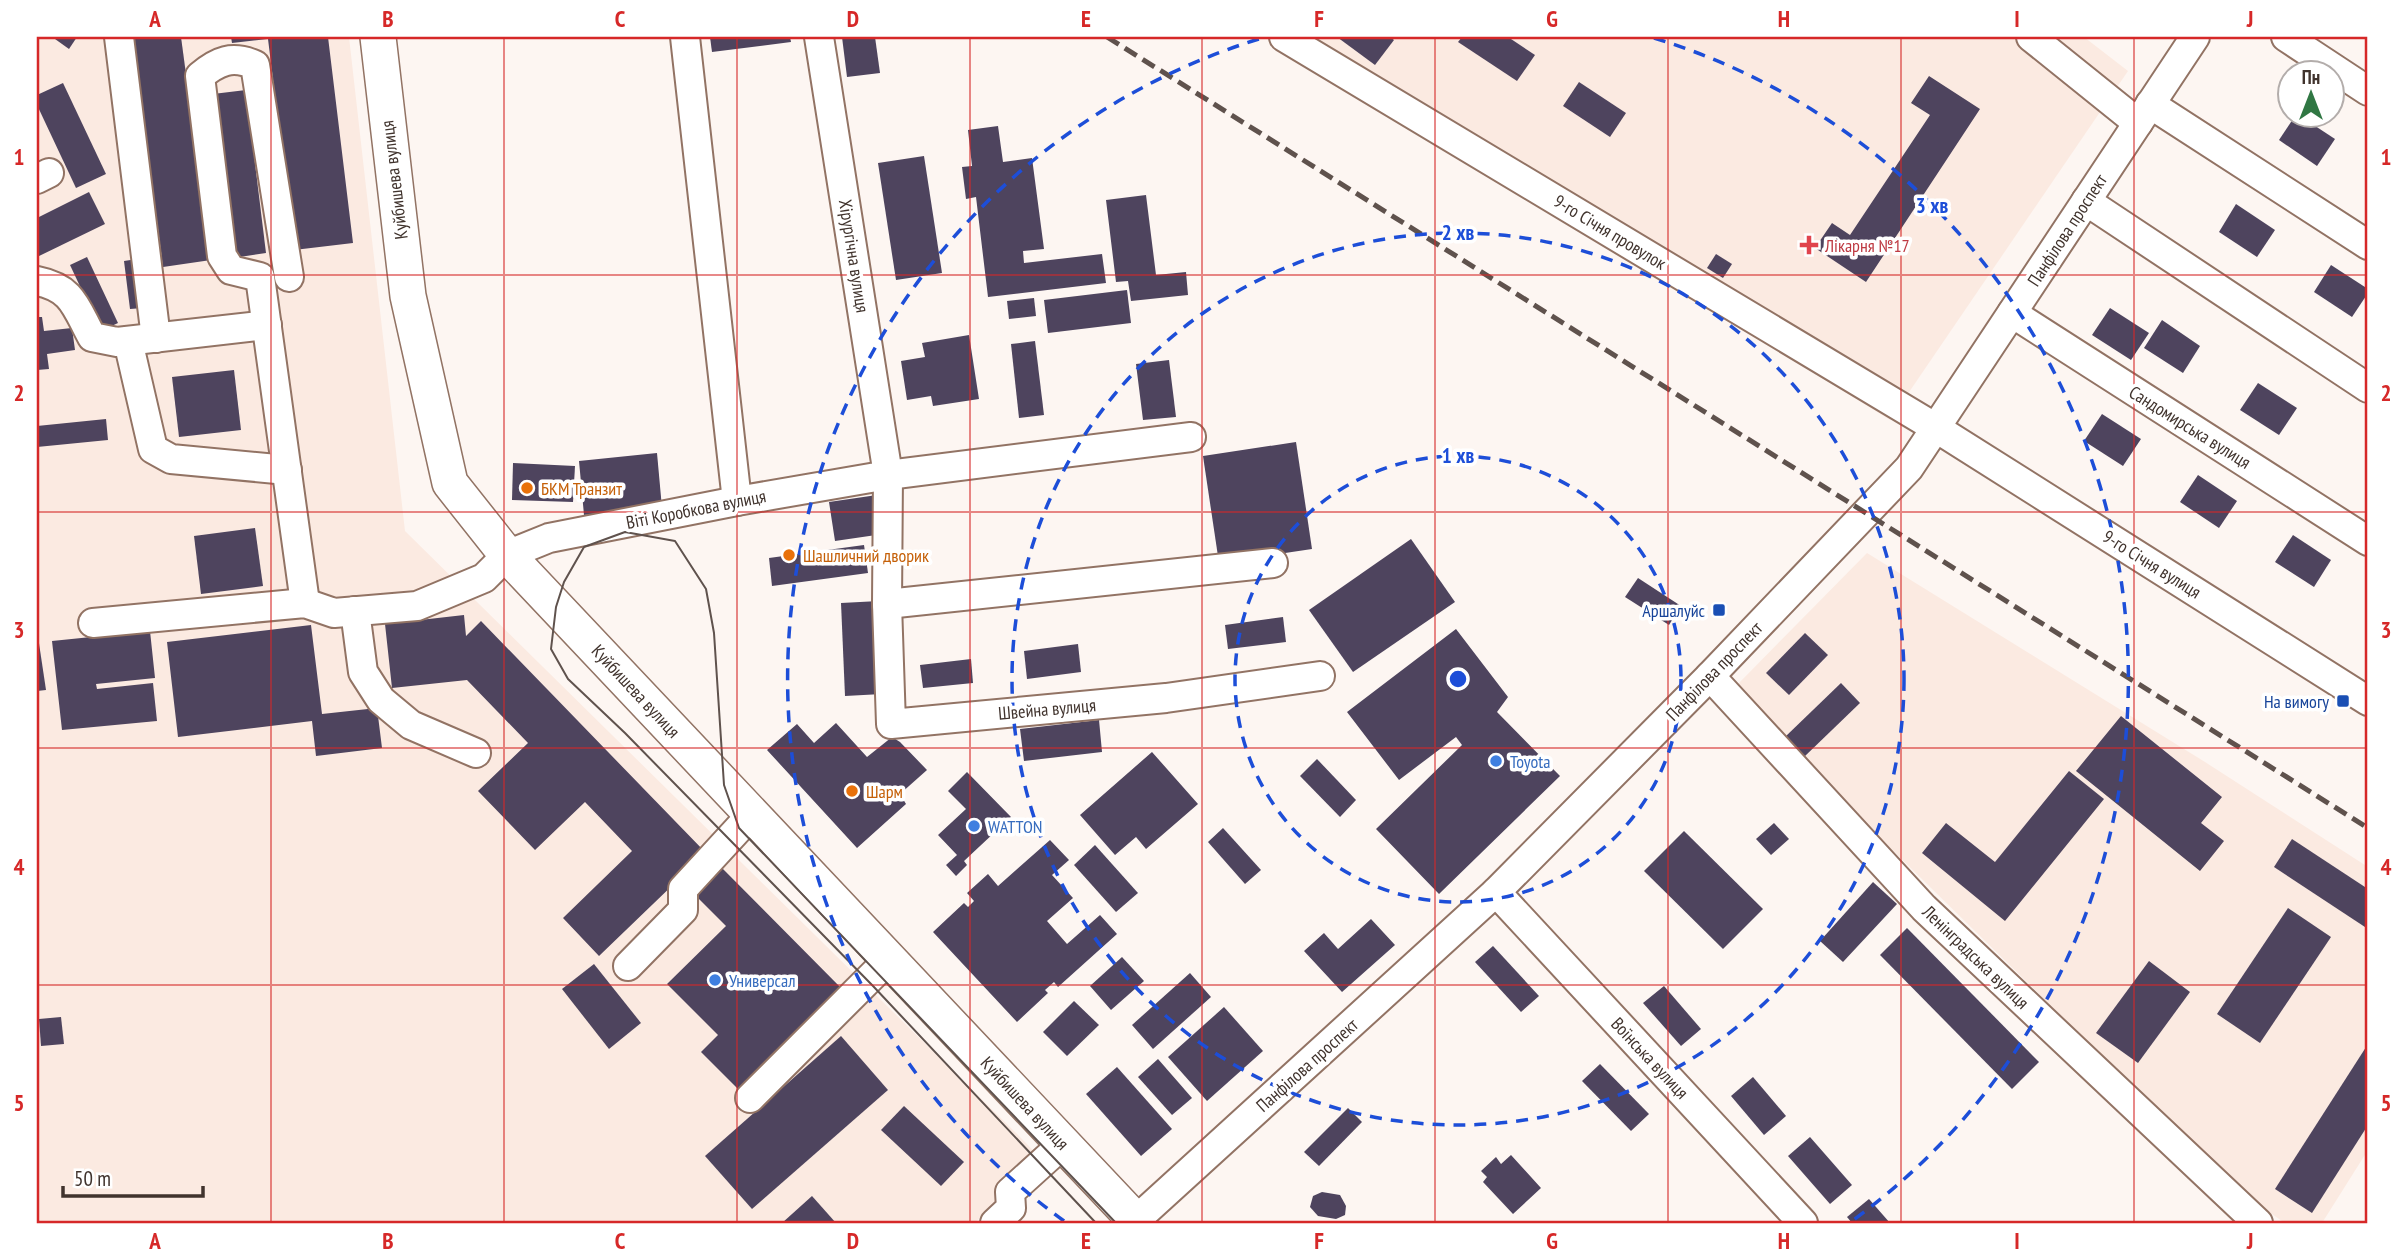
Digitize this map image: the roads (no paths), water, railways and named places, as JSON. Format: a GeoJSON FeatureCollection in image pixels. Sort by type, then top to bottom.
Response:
{"type":"FeatureCollection","features":[{"type":"Feature","properties":{"kind":"main road","name":"Куйбишева вулиця"},"geometry":{"type":"LineString","coordinates":[[378,37],[408,296],[450,483],[507,555],[1063,1143],[1128,1223]]}},
{"type":"Feature","properties":{"kind":"street"},"geometry":{"type":"LineString","coordinates":[[119,37],[156,338]]}},
{"type":"Feature","properties":{"kind":"street"},"geometry":{"type":"LineString","coordinates":[[685,37],[737,501]]}},
{"type":"Feature","properties":{"kind":"street","name":"Хірургічна вулиця"},"geometry":{"type":"LineString","coordinates":[[819,37],[888,475]]}},
{"type":"Feature","properties":{"kind":"street","name":"9-го Січня провулок"},"geometry":{"type":"LineString","coordinates":[[1284,37],[1936,428]]}},
{"type":"Feature","properties":{"kind":"street"},"geometry":{"type":"LineString","coordinates":[[2031,37],[2144,114],[2368,246]]}},
{"type":"Feature","properties":{"kind":"street","name":"Панфілова проспект"},"geometry":{"type":"LineString","coordinates":[[1128,1223],[1496,892],[1710,676],[1909,468],[2195,37]]}},
{"type":"Feature","properties":{"kind":"street"},"geometry":{"type":"LineString","coordinates":[[2286,37],[2368,91]]}},
{"type":"Feature","properties":{"kind":"street"},"geometry":{"type":"LineString","coordinates":[[289,278],[255,65],[241,60],[216,63],[200,76],[222,256],[231,270],[260,278],[305,603]]}},
{"type":"Feature","properties":{"kind":"street"},"geometry":{"type":"LineString","coordinates":[[2086,201],[2368,388]]}},
{"type":"Feature","properties":{"kind":"street"},"geometry":{"type":"LineString","coordinates":[[37,281],[67,292],[92,337],[117,342],[267,325]]}},
{"type":"Feature","properties":{"kind":"street","name":"Сандомирська вулиця"},"geometry":{"type":"LineString","coordinates":[[2012,313],[2368,541]]}},
{"type":"Feature","properties":{"kind":"street"},"geometry":{"type":"LineString","coordinates":[[128,341],[153,449],[171,459],[287,470]]}},
{"type":"Feature","properties":{"kind":"street","name":"9-го Січня вулиця"},"geometry":{"type":"LineString","coordinates":[[1936,428],[2368,701]]}},
{"type":"Feature","properties":{"kind":"street"},"geometry":{"type":"LineString","coordinates":[[888,475],[1191,437]]}},
{"type":"Feature","properties":{"kind":"street","name":"Віті Коробкова вулиця"},"geometry":{"type":"LineString","coordinates":[[507,555],[549,538],[888,475]]}},
{"type":"Feature","properties":{"kind":"street","name":"Швейна вулиця"},"geometry":{"type":"LineString","coordinates":[[888,475],[887,604],[891,723],[1166,698],[1320,676]]}},
{"type":"Feature","properties":{"kind":"street"},"geometry":{"type":"LineString","coordinates":[[93,623],[305,603],[334,613],[417,606],[484,578],[507,555]]}},
{"type":"Feature","properties":{"kind":"street"},"geometry":{"type":"LineString","coordinates":[[887,604],[1273,563]]}},
{"type":"Feature","properties":{"kind":"street"},"geometry":{"type":"LineString","coordinates":[[355,611],[363,672],[381,700],[411,725],[476,753]]}},
{"type":"Feature","properties":{"kind":"street","name":"Ленінградська вулиця"},"geometry":{"type":"LineString","coordinates":[[1710,676],[1924,908],[2258,1223]]}},
{"type":"Feature","properties":{"kind":"street"},"geometry":{"type":"LineString","coordinates":[[628,966],[684,910],[684,889],[752,814]]}},
{"type":"Feature","properties":{"kind":"street","name":"Воїнська вулиця"},"geometry":{"type":"LineString","coordinates":[[1496,892],[1803,1223]]}},
{"type":"Feature","properties":{"kind":"street"},"geometry":{"type":"LineString","coordinates":[[751,1098],[889,959]]}},
{"type":"Feature","properties":{"kind":"street"},"geometry":{"type":"LineString","coordinates":[[995,1223],[1011,1208],[1010,1192],[1063,1143]]}},
{"type":"Feature","properties":{"kind":"tram line"},"geometry":{"type":"LineString","coordinates":[[1096,1223],[873,986],[625,733],[568,679],[551,649],[556,607],[564,582],[584,547],[625,532],[675,541],[706,589],[714,633],[724,785],[739,828],[1116,1223]]}},
{"type":"Feature","properties":{"kind":"railway"},"geometry":{"type":"LineString","coordinates":[[1107,37],[2368,828]]}},
{"type":"Feature","properties":{"kind":"place","name":"Лікарня №17"},"geometry":{"type":"Point","coordinates":[1809,245]}},
{"type":"Feature","properties":{"kind":"place","name":"БКМ Транзит"},"geometry":{"type":"Point","coordinates":[527,488]}},
{"type":"Feature","properties":{"kind":"place","name":"Шашличний дворик"},"geometry":{"type":"Point","coordinates":[789,555]}},
{"type":"Feature","properties":{"kind":"place","name":"Аршалуйс"},"geometry":{"type":"Point","coordinates":[1719,610]}},
{"type":"Feature","properties":{"kind":"place","name":"На вимогу"},"geometry":{"type":"Point","coordinates":[2343,701]}},
{"type":"Feature","properties":{"kind":"place","name":"Toyota"},"geometry":{"type":"Point","coordinates":[1496,761]}},
{"type":"Feature","properties":{"kind":"place","name":"Шарм"},"geometry":{"type":"Point","coordinates":[852,791]}},
{"type":"Feature","properties":{"kind":"place","name":"WATTON"},"geometry":{"type":"Point","coordinates":[974,826]}},
{"type":"Feature","properties":{"kind":"place","name":"Универсал"},"geometry":{"type":"Point","coordinates":[715,980]}}]}
